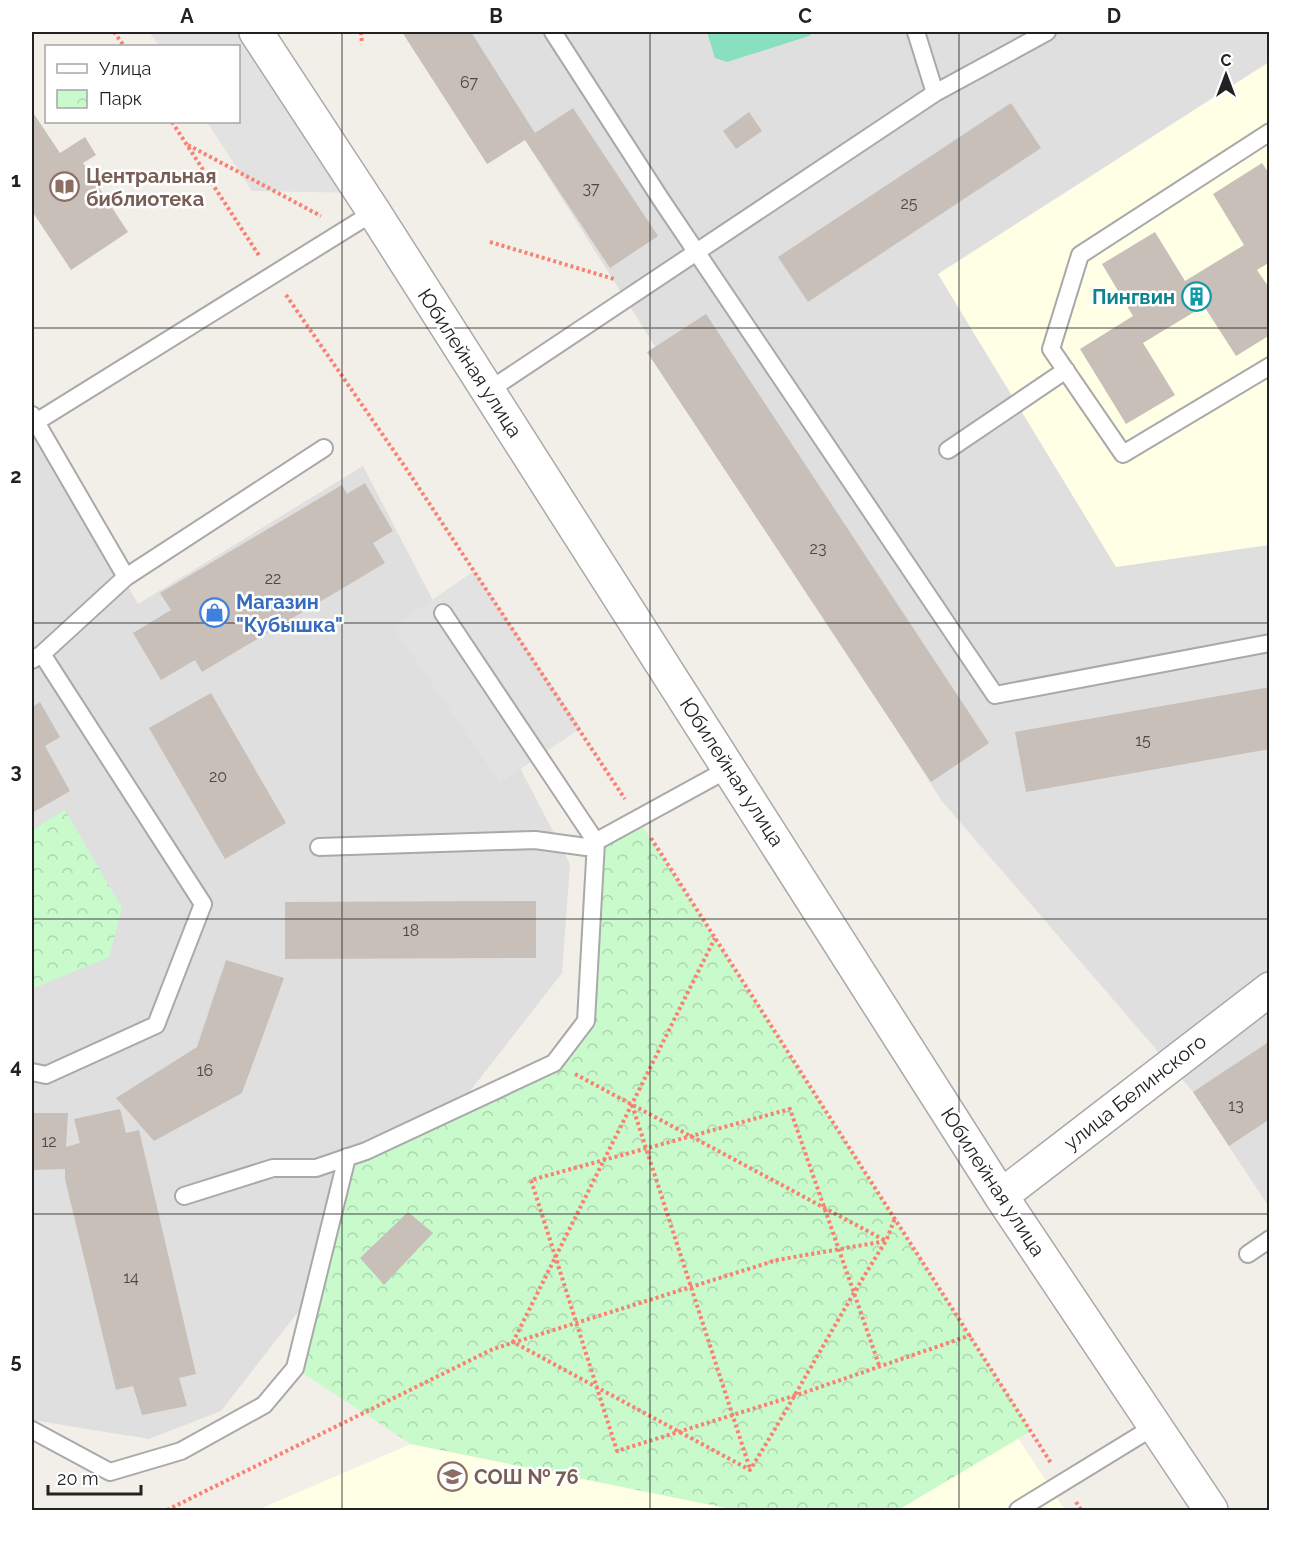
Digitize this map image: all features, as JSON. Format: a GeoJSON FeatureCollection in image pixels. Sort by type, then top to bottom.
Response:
{"type":"FeatureCollection","features":[{"type":"Feature","properties":{"kind":"street","name":"Юбилейная улица"},"geometry":{"type":"LineString","coordinates":[[256,32],[730,768],[1001,1196],[1211,1510]]}},
{"type":"Feature","properties":{"kind":"street","name":"улица Белинского"},"geometry":{"type":"LineString","coordinates":[[1001,1196],[1269,989]]}},
{"type":"Feature","properties":{"kind":"lane"},"geometry":{"type":"LineString","coordinates":[[553,32],[696,252],[995,695],[1269,643]]}},
{"type":"Feature","properties":{"kind":"lane"},"geometry":{"type":"LineString","coordinates":[[916,32],[935,93]]}},
{"type":"Feature","properties":{"kind":"lane"},"geometry":{"type":"LineString","coordinates":[[488,391],[935,93],[1042,33]]}},
{"type":"Feature","properties":{"kind":"lane"},"geometry":{"type":"LineString","coordinates":[[1269,132],[1080,255],[1051,349],[1123,454],[1269,366]]}},
{"type":"Feature","properties":{"kind":"lane"},"geometry":{"type":"LineString","coordinates":[[126,577],[34,418],[374,212]]}},
{"type":"Feature","properties":{"kind":"lane"},"geometry":{"type":"LineString","coordinates":[[948,450],[1066,370]]}},
{"type":"Feature","properties":{"kind":"lane"},"geometry":{"type":"LineString","coordinates":[[32,1072],[46,1075],[156,1025],[203,904],[37,657],[126,577],[324,448]]}},
{"type":"Feature","properties":{"kind":"lane"},"geometry":{"type":"LineString","coordinates":[[184,1196],[273,1168],[316,1168],[347,1157],[554,1063],[586,1021],[596,842],[443,614]]}},
{"type":"Feature","properties":{"kind":"lane"},"geometry":{"type":"LineString","coordinates":[[319,847],[535,840],[586,847],[730,768]]}},
{"type":"Feature","properties":{"kind":"lane"},"geometry":{"type":"LineString","coordinates":[[32,1430],[110,1472],[182,1451],[264,1405],[294,1368],[347,1157]]}},
{"type":"Feature","properties":{"kind":"lane"},"geometry":{"type":"LineString","coordinates":[[1248,1254],[1269,1239]]}},
{"type":"Feature","properties":{"kind":"lane"},"geometry":{"type":"LineString","coordinates":[[1018,1510],[1155,1426]]}},
{"type":"Feature","properties":{"kind":"path"},"geometry":{"type":"LineString","coordinates":[[114,32],[122,45]]}},
{"type":"Feature","properties":{"kind":"path"},"geometry":{"type":"LineString","coordinates":[[361,32],[362,44]]}},
{"type":"Feature","properties":{"kind":"path"},"geometry":{"type":"LineString","coordinates":[[173,123],[272,275],[405,467],[638,819],[1082,1510]]}},
{"type":"Feature","properties":{"kind":"path"},"geometry":{"type":"LineString","coordinates":[[187,145],[346,230]]}},
{"type":"Feature","properties":{"kind":"path"},"geometry":{"type":"LineString","coordinates":[[490,242],[644,287]]}},
{"type":"Feature","properties":{"kind":"path"},"geometry":{"type":"LineString","coordinates":[[513,1342],[715,937]]}},
{"type":"Feature","properties":{"kind":"path"},"geometry":{"type":"LineString","coordinates":[[554,1063],[886,1241]]}},
{"type":"Feature","properties":{"kind":"path"},"geometry":{"type":"LineString","coordinates":[[632,1105],[750,1470]]}},
{"type":"Feature","properties":{"kind":"path"},"geometry":{"type":"LineString","coordinates":[[879,1365],[790,1109],[531,1180],[617,1451],[797,1395],[971,1335]]}},
{"type":"Feature","properties":{"kind":"path"},"geometry":{"type":"LineString","coordinates":[[750,1470],[797,1395],[854,1292],[886,1241],[895,1218]]}},
{"type":"Feature","properties":{"kind":"path"},"geometry":{"type":"LineString","coordinates":[[167,1510],[493,1349],[777,1260],[886,1241]]}},
{"type":"Feature","properties":{"kind":"path"},"geometry":{"type":"LineString","coordinates":[[513,1342],[750,1470]]}},
{"type":"Feature","properties":{"kind":"shaded area"},"geometry":{"type":"Polygon","coordinates":[[[149,32],[256,32],[362,193],[252,191],[208,123],[240,123],[240,45],[158,45],[149,32]]]}},
{"type":"Feature","properties":{"kind":"shaded area"},"geometry":{"type":"Polygon","coordinates":[[[402,32],[1269,32],[1269,1207],[1193,1092],[941,800],[525,140],[488,164],[402,32]]]}},
{"type":"Feature","properties":{"kind":"shaded area"},"geometry":{"type":"Polygon","coordinates":[[[1269,62],[1269,545],[1116,567],[938,274],[1269,62]]]}},
{"type":"Feature","properties":{"kind":"shaded area"},"geometry":{"type":"Polygon","coordinates":[[[32,414],[138,604],[363,466],[570,864],[562,973],[221,1411],[149,1439],[32,1420],[32,414]]]}},
{"type":"Feature","properties":{"kind":"shaded area"},"geometry":{"type":"Polygon","coordinates":[[[474,571],[581,728],[500,783],[393,627],[474,571]]]}},
{"type":"Feature","properties":{"kind":"shaded area"},"geometry":{"type":"Polygon","coordinates":[[[1016,1435],[1065,1510],[895,1510],[1016,1435]]]}},
{"type":"Feature","properties":{"kind":"shaded area","name":"СОШ № 76"},"geometry":{"type":"Polygon","coordinates":[[[411,1444],[736,1510],[257,1510],[411,1444]]]}},
{"type":"Feature","properties":{"kind":"green space"},"geometry":{"type":"Polygon","coordinates":[[[707,32],[813,32],[809,36],[727,62],[715,58],[707,32]]]}},
{"type":"Feature","properties":{"kind":"green space"},"geometry":{"type":"Polygon","coordinates":[[[65,810],[122,908],[109,957],[32,989],[32,830],[65,810]]]}},
{"type":"Feature","properties":{"kind":"green space"},"geometry":{"type":"Polygon","coordinates":[[[638,819],[1031,1431],[898,1510],[736,1510],[411,1444],[295,1368],[347,1157],[554,1063],[586,1021],[596,842],[638,819]]]}},
{"type":"Feature","properties":{"kind":"building"},"geometry":{"type":"Polygon","coordinates":[[[402,32],[471,32],[535,133],[573,108],[658,236],[610,268],[525,140],[487,164],[402,32]]]}},
{"type":"Feature","properties":{"kind":"building"},"geometry":{"type":"Polygon","coordinates":[[[1011,103],[1041,148],[808,302],[778,257],[1011,103]]]}},
{"type":"Feature","properties":{"kind":"building","name":"Центральная библиотека"},"geometry":{"type":"Polygon","coordinates":[[[32,111],[60,153],[85,137],[96,155],[83,163],[128,232],[71,270],[32,211],[32,111]]]}},
{"type":"Feature","properties":{"kind":"building"},"geometry":{"type":"Polygon","coordinates":[[[749,112],[762,131],[736,149],[723,131],[749,112]]]}},
{"type":"Feature","properties":{"kind":"building","name":"Пингвин"},"geometry":{"type":"Polygon","coordinates":[[[1262,163],[1270,175],[1270,262],[1257,270],[1270,289],[1270,335],[1236,356],[1204,306],[1143,343],[1175,395],[1126,424],[1080,349],[1133,316],[1102,264],[1155,232],[1185,281],[1244,245],[1213,194],[1262,163]]]}},
{"type":"Feature","properties":{"kind":"building"},"geometry":{"type":"Polygon","coordinates":[[[706,314],[989,743],[931,782],[647,352],[706,314]]]}},
{"type":"Feature","properties":{"kind":"building"},"geometry":{"type":"Polygon","coordinates":[[[365,483],[393,531],[373,543],[385,563],[202,672],[195,660],[161,680],[133,633],[171,610],[160,593],[342,485],[347,494],[365,483]]]}},
{"type":"Feature","properties":{"kind":"building"},"geometry":{"type":"Polygon","coordinates":[[[1270,687],[1270,749],[1026,792],[1015,732],[1270,687]]]}},
{"type":"Feature","properties":{"kind":"building"},"geometry":{"type":"Polygon","coordinates":[[[211,693],[286,823],[225,859],[149,728],[211,693]]]}},
{"type":"Feature","properties":{"kind":"building"},"geometry":{"type":"Polygon","coordinates":[[[40,702],[60,737],[45,746],[70,791],[32,813],[32,707],[40,702]]]}},
{"type":"Feature","properties":{"kind":"building"},"geometry":{"type":"Polygon","coordinates":[[[536,901],[536,958],[285,959],[285,902],[536,901]]]}},
{"type":"Feature","properties":{"kind":"building"},"geometry":{"type":"Polygon","coordinates":[[[226,960],[284,978],[242,1093],[154,1141],[116,1098],[197,1047],[226,960]]]}},
{"type":"Feature","properties":{"kind":"building"},"geometry":{"type":"Polygon","coordinates":[[[1270,1041],[1270,1119],[1229,1146],[1193,1092],[1270,1041]]]}},
{"type":"Feature","properties":{"kind":"building"},"geometry":{"type":"Polygon","coordinates":[[[120,1109],[126,1133],[139,1130],[196,1374],[179,1378],[187,1406],[142,1415],[133,1386],[116,1390],[65,1179],[65,1169],[32,1170],[32,1113],[68,1113],[66,1147],[80,1143],[74,1119],[120,1109]]]}},
{"type":"Feature","properties":{"kind":"building"},"geometry":{"type":"Polygon","coordinates":[[[408,1212],[433,1233],[384,1285],[360,1258],[408,1212]]]}},
{"type":"Feature","properties":{"kind":"place","name":"Центральная библиотека"},"geometry":{"type":"Point","coordinates":[65,187]}},
{"type":"Feature","properties":{"kind":"place","name":"Пингвин"},"geometry":{"type":"Point","coordinates":[1196,297]}},
{"type":"Feature","properties":{"kind":"place","name":"Магазин \"Кубышка\""},"geometry":{"type":"Point","coordinates":[215,613]}},
{"type":"Feature","properties":{"kind":"place","name":"СОШ № 76"},"geometry":{"type":"Point","coordinates":[453,1477]}}]}
